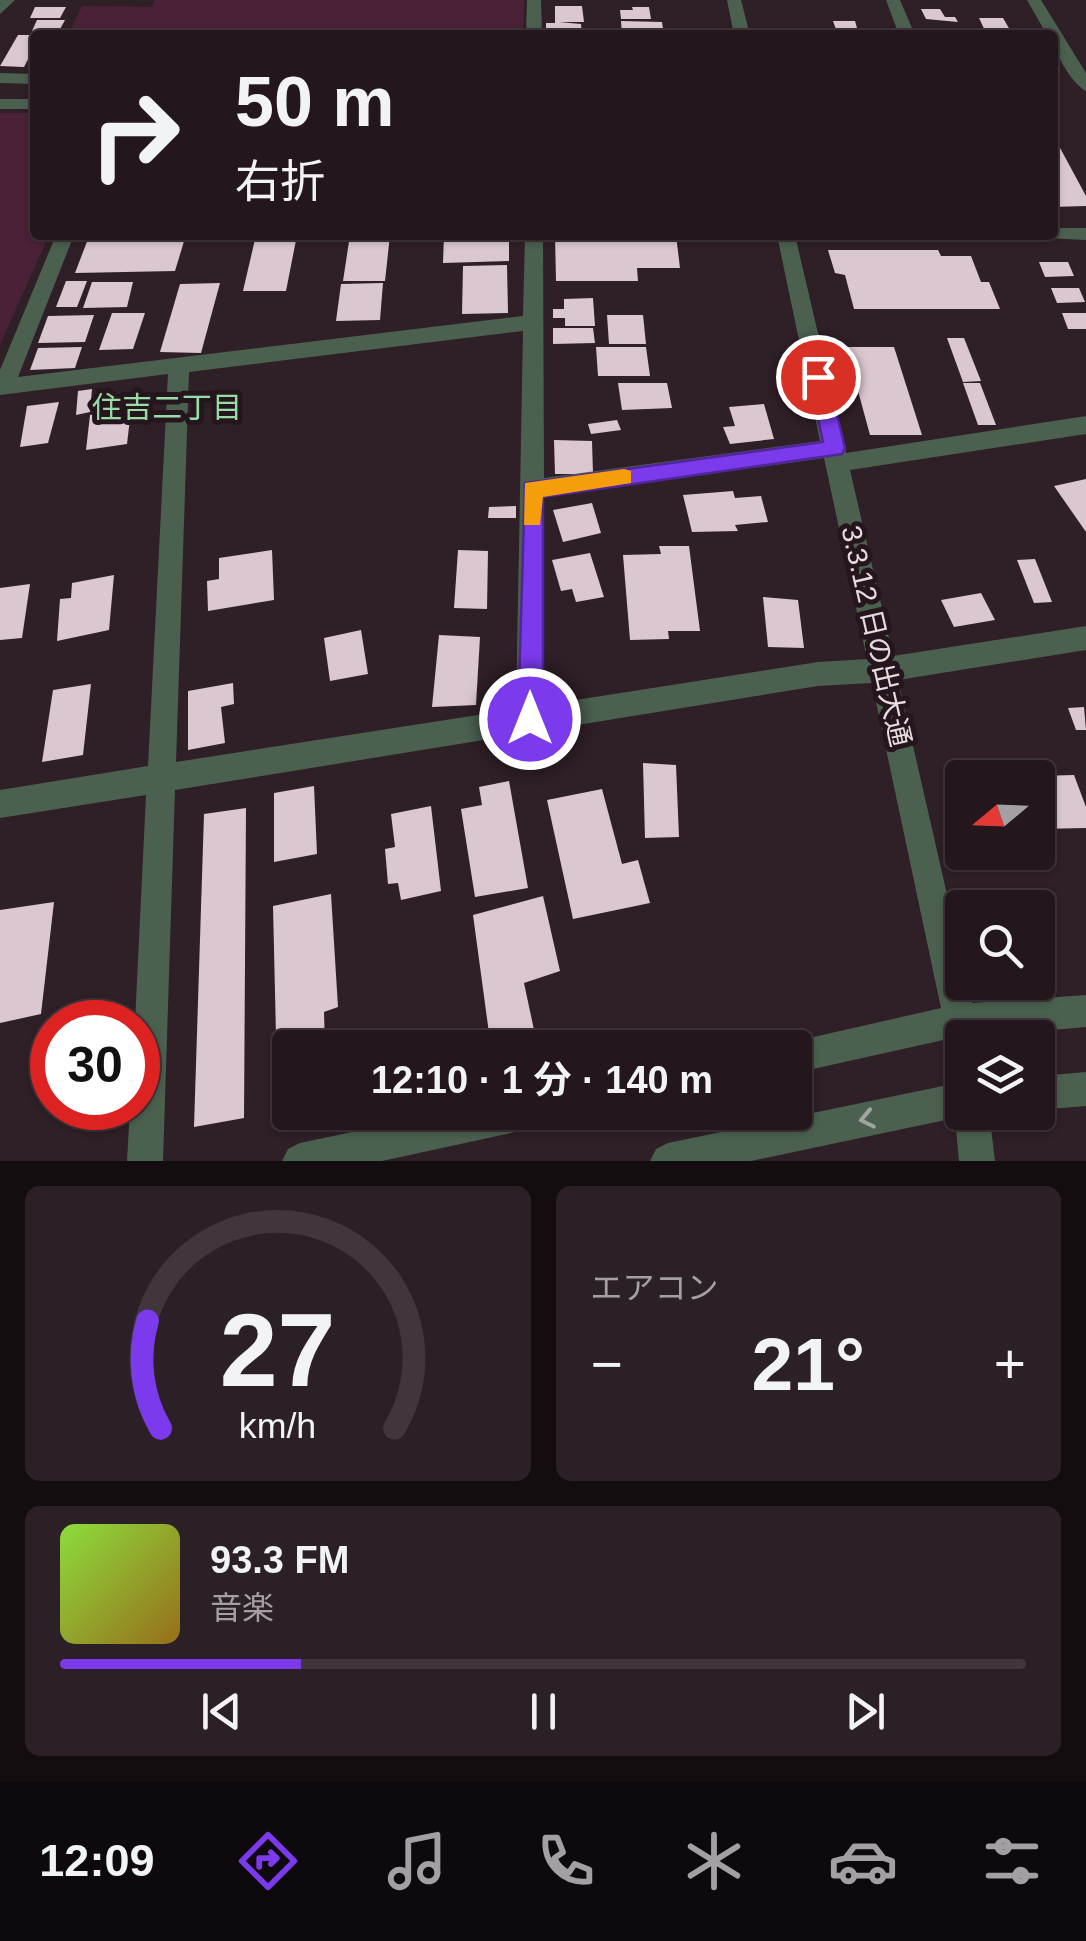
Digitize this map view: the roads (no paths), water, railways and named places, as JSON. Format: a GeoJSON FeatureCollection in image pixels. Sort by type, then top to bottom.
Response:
{"type":"FeatureCollection","features":[{"type":"Feature","properties":{"kind":"street"},"geometry":{"type":"LineString","coordinates":[[0,10],[8,0]]}},
{"type":"Feature","properties":{"kind":"street"},"geometry":{"type":"LineString","coordinates":[[534,0],[534,30]]}},
{"type":"Feature","properties":{"kind":"street"},"geometry":{"type":"LineString","coordinates":[[734,0],[741,30]]}},
{"type":"Feature","properties":{"kind":"street"},"geometry":{"type":"LineString","coordinates":[[892,0],[906,30]]}},
{"type":"Feature","properties":{"kind":"street"},"geometry":{"type":"LineString","coordinates":[[1034,0],[1052,30]]}},
{"type":"Feature","properties":{"kind":"street"},"geometry":{"type":"LineString","coordinates":[[1058,40],[1086,86]]}},
{"type":"Feature","properties":{"kind":"street"},"geometry":{"type":"LineString","coordinates":[[0,78],[30,79]]}},
{"type":"Feature","properties":{"kind":"street"},"geometry":{"type":"LineString","coordinates":[[0,104],[30,104]]}},
{"type":"Feature","properties":{"kind":"street"},"geometry":{"type":"LineString","coordinates":[[1058,234],[1086,234]]}},
{"type":"Feature","properties":{"kind":"street"},"geometry":{"type":"LineString","coordinates":[[64,240],[2,386],[534,322]]}},
{"type":"Feature","properties":{"kind":"street"},"geometry":{"type":"LineString","coordinates":[[530,719],[534,240]]}},
{"type":"Feature","properties":{"kind":"street","name":"3.3.12 日の出大通"},"geometry":{"type":"LineString","coordinates":[[787,240],[961,1020]]}},
{"type":"Feature","properties":{"kind":"street"},"geometry":{"type":"LineString","coordinates":[[145,1161],[179,365]]}},
{"type":"Feature","properties":{"kind":"street"},"geometry":{"type":"LineString","coordinates":[[532,490],[1086,425]]}},
{"type":"Feature","properties":{"kind":"street"},"geometry":{"type":"LineString","coordinates":[[0,804],[818,674],[884,670],[1086,638]]}},
{"type":"Feature","properties":{"kind":"street"},"geometry":{"type":"LineString","coordinates":[[1024,1020],[1086,1011]]}},
{"type":"Feature","properties":{"kind":"street"},"geometry":{"type":"LineString","coordinates":[[812,1053],[945,1032]]}},
{"type":"Feature","properties":{"kind":"street"},"geometry":{"type":"LineString","coordinates":[[1055,1092],[1086,1090]]}},
{"type":"Feature","properties":{"kind":"street"},"geometry":{"type":"LineString","coordinates":[[668,1161],[945,1103]]}},
{"type":"Feature","properties":{"kind":"street"},"geometry":{"type":"LineString","coordinates":[[300,1161],[445,1130]]}},
{"type":"Feature","properties":{"kind":"street"},"geometry":{"type":"LineString","coordinates":[[974,1130],[977,1161]]}},
{"type":"Feature","properties":{"kind":"district","name":"住吉二丁目"},"geometry":{"type":"Point","coordinates":[167,407]}}]}
